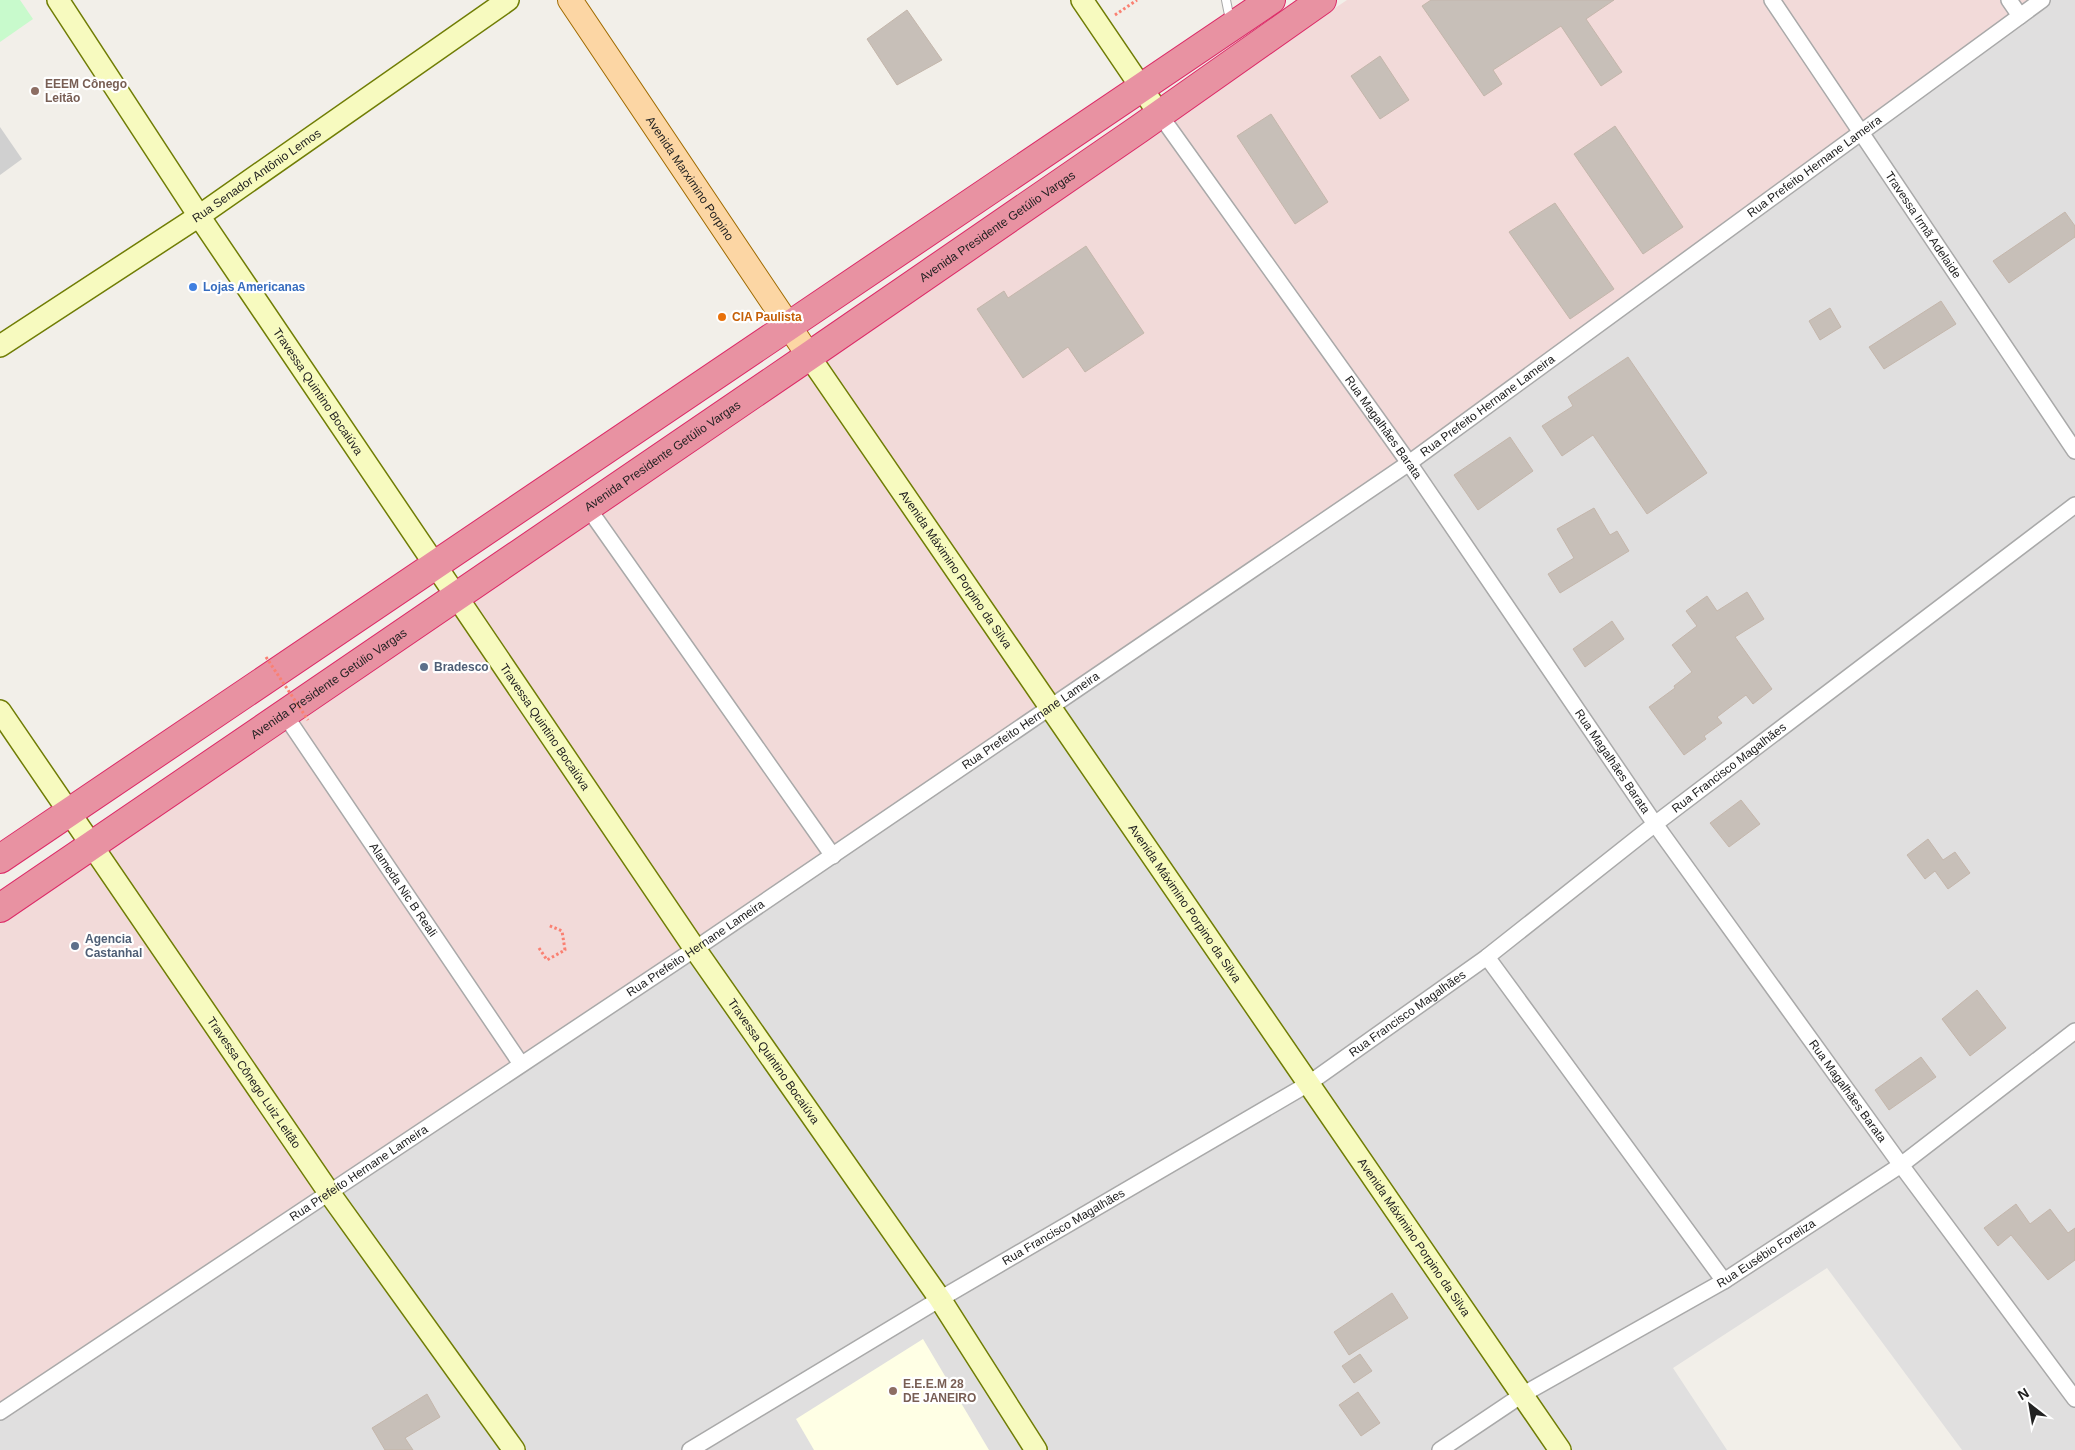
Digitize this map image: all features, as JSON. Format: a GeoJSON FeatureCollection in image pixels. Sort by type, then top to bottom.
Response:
{"type":"FeatureCollection","features":[{"type":"Feature","properties":{"kind":"highway"},"geometry":{"type":"LineString","coordinates":[[0,859],[1271,0]]}},
{"type":"Feature","properties":{"kind":"highway","name":"Avenida Presidente Getúlio Vargas"},"geometry":{"type":"LineString","coordinates":[[0,908],[92,846],[297,718],[457,597],[1160,115],[1316,2]]}},
{"type":"Feature","properties":{"kind":"main road","name":"Avenida Marximino Porpino"},"geometry":{"type":"LineString","coordinates":[[570,0],[809,356]]}},
{"type":"Feature","properties":{"kind":"street","name":"Travessa Quintino Bocaiúva"},"geometry":{"type":"LineString","coordinates":[[58,0],[199,216],[695,949],[940,1299],[1036,1450]]}},
{"type":"Feature","properties":{"kind":"street","name":"Rua Senador Antônio Lemos"},"geometry":{"type":"LineString","coordinates":[[2,341],[199,216],[508,0]]}},
{"type":"Feature","properties":{"kind":"street"},"geometry":{"type":"LineString","coordinates":[[1082,0],[1160,115]]}},
{"type":"Feature","properties":{"kind":"street","name":"Travessa Irmã Adelaide"},"geometry":{"type":"LineString","coordinates":[[1772,0],[2075,451]]}},
{"type":"Feature","properties":{"kind":"street"},"geometry":{"type":"LineString","coordinates":[[2009,0],[2020,16]]}},
{"type":"Feature","properties":{"kind":"street","name":"Rua Prefeito Hernane Lameira"},"geometry":{"type":"LineString","coordinates":[[0,1412],[330,1194],[695,949],[1409,463],[2042,0]]}},
{"type":"Feature","properties":{"kind":"street","name":"Rua Magalhães Barata"},"geometry":{"type":"LineString","coordinates":[[1160,115],[1409,463],[1655,824],[2075,1399]]}},
{"type":"Feature","properties":{"kind":"street","name":"Avenida Máximino Porpino da Silva"},"geometry":{"type":"LineString","coordinates":[[809,356],[1052,707],[1560,1450]]}},
{"type":"Feature","properties":{"kind":"street","name":"Rua Francisco Magalhães"},"geometry":{"type":"LineString","coordinates":[[690,1450],[940,1299],[1308,1084],[1487,957],[1655,824],[2075,505]]}},
{"type":"Feature","properties":{"kind":"street"},"geometry":{"type":"LineString","coordinates":[[588,508],[833,856]]}},
{"type":"Feature","properties":{"kind":"street","name":"Travessa Cônego Luiz Leitão"},"geometry":{"type":"LineString","coordinates":[[0,711],[330,1194],[514,1450]]}},
{"type":"Feature","properties":{"kind":"street","name":"Alameda Nic B Reali"},"geometry":{"type":"LineString","coordinates":[[297,718],[521,1064]]}},
{"type":"Feature","properties":{"kind":"street"},"geometry":{"type":"LineString","coordinates":[[1487,957],[1724,1280]]}},
{"type":"Feature","properties":{"kind":"street","name":"Rua Eusébio Foreliza"},"geometry":{"type":"LineString","coordinates":[[1440,1450],[1522,1395],[1724,1280],[1902,1164],[2075,1031]]}},
{"type":"Feature","properties":{"kind":"lane"},"geometry":{"type":"LineString","coordinates":[[1226,0],[1231,27]]}},
{"type":"Feature","properties":{"kind":"path"},"geometry":{"type":"LineString","coordinates":[[1099,26],[1137,0]]}},
{"type":"Feature","properties":{"kind":"path"},"geometry":{"type":"LineString","coordinates":[[266,657],[297,718]]}},
{"type":"Feature","properties":{"kind":"path"},"geometry":{"type":"LineString","coordinates":[[539,948],[547,960],[565,950],[562,931],[548,925]]}},
{"type":"Feature","properties":{"kind":"shaded area"},"geometry":{"type":"Polygon","coordinates":[[[1347,0],[2042,0],[1399,469],[0,1409],[0,906],[1347,0]]]}},
{"type":"Feature","properties":{"kind":"shaded area"},"geometry":{"type":"Polygon","coordinates":[[[2036,0],[2075,0],[2075,1450],[1962,1450],[1827,1268],[1673,1368],[1727,1450],[0,1450],[0,1414],[2036,0]]]}},
{"type":"Feature","properties":{"kind":"shaded area"},"geometry":{"type":"Polygon","coordinates":[[[0,127],[22,159],[0,175],[0,127]]]}},
{"type":"Feature","properties":{"kind":"shaded area"},"geometry":{"type":"Polygon","coordinates":[[[923,1339],[989,1450],[814,1450],[796,1419],[923,1339]]]}},
{"type":"Feature","properties":{"kind":"green space"},"geometry":{"type":"Polygon","coordinates":[[[0,0],[20,0],[33,19],[0,42],[0,0]]]}},
{"type":"Feature","properties":{"kind":"building"},"geometry":{"type":"Polygon","coordinates":[[[1431,0],[1614,0],[1586,19],[1622,72],[1601,86],[1561,26],[1493,70],[1502,84],[1484,96],[1422,6],[1431,0]]]}},
{"type":"Feature","properties":{"kind":"building"},"geometry":{"type":"Polygon","coordinates":[[[907,10],[942,60],[897,85],[867,39],[907,10]]]}},
{"type":"Feature","properties":{"kind":"building"},"geometry":{"type":"Polygon","coordinates":[[[1380,56],[1409,100],[1380,119],[1351,76],[1380,56]]]}},
{"type":"Feature","properties":{"kind":"building"},"geometry":{"type":"Polygon","coordinates":[[[1271,114],[1328,202],[1295,224],[1237,136],[1271,114]]]}},
{"type":"Feature","properties":{"kind":"building"},"geometry":{"type":"Polygon","coordinates":[[[1615,126],[1683,227],[1643,254],[1574,154],[1615,126]]]}},
{"type":"Feature","properties":{"kind":"building"},"geometry":{"type":"Polygon","coordinates":[[[1555,203],[1614,289],[1570,319],[1509,232],[1555,203]]]}},
{"type":"Feature","properties":{"kind":"building"},"geometry":{"type":"Polygon","coordinates":[[[2065,212],[2075,226],[2075,237],[2009,283],[1993,261],[2065,212]]]}},
{"type":"Feature","properties":{"kind":"building"},"geometry":{"type":"Polygon","coordinates":[[[1086,246],[1144,333],[1085,372],[1068,347],[1023,378],[977,309],[1004,291],[1008,298],[1086,246]]]}},
{"type":"Feature","properties":{"kind":"building"},"geometry":{"type":"Polygon","coordinates":[[[1941,301],[1956,324],[1884,369],[1869,347],[1941,301]]]}},
{"type":"Feature","properties":{"kind":"building"},"geometry":{"type":"Polygon","coordinates":[[[1830,308],[1841,327],[1820,340],[1809,321],[1830,308]]]}},
{"type":"Feature","properties":{"kind":"building"},"geometry":{"type":"Polygon","coordinates":[[[1628,357],[1707,473],[1647,514],[1593,435],[1562,456],[1542,426],[1573,406],[1568,397],[1628,357]]]}},
{"type":"Feature","properties":{"kind":"building"},"geometry":{"type":"Polygon","coordinates":[[[1510,437],[1533,471],[1478,510],[1454,475],[1510,437]]]}},
{"type":"Feature","properties":{"kind":"building"},"geometry":{"type":"Polygon","coordinates":[[[1594,508],[1610,535],[1617,531],[1629,551],[1560,593],[1548,574],[1574,558],[1557,529],[1594,508]]]}},
{"type":"Feature","properties":{"kind":"building"},"geometry":{"type":"Polygon","coordinates":[[[1747,592],[1764,619],[1735,637],[1772,689],[1753,704],[1746,695],[1717,717],[1722,723],[1704,736],[1706,739],[1684,755],[1649,707],[1675,688],[1674,686],[1692,672],[1672,645],[1697,626],[1686,611],[1707,596],[1717,611],[1747,592]]]}},
{"type":"Feature","properties":{"kind":"building"},"geometry":{"type":"Polygon","coordinates":[[[1612,621],[1624,639],[1585,667],[1573,649],[1612,621]]]}},
{"type":"Feature","properties":{"kind":"building"},"geometry":{"type":"Polygon","coordinates":[[[1741,800],[1760,824],[1729,847],[1710,823],[1741,800]]]}},
{"type":"Feature","properties":{"kind":"building"},"geometry":{"type":"Polygon","coordinates":[[[1928,839],[1943,860],[1955,852],[1970,873],[1948,889],[1935,871],[1925,879],[1907,855],[1928,839]]]}},
{"type":"Feature","properties":{"kind":"building"},"geometry":{"type":"Polygon","coordinates":[[[1977,990],[2006,1028],[1970,1056],[1942,1019],[1977,990]]]}},
{"type":"Feature","properties":{"kind":"building"},"geometry":{"type":"Polygon","coordinates":[[[1921,1057],[1936,1077],[1889,1110],[1875,1090],[1921,1057]]]}},
{"type":"Feature","properties":{"kind":"building"},"geometry":{"type":"Polygon","coordinates":[[[2016,1204],[2030,1224],[2050,1209],[2068,1233],[2075,1228],[2075,1260],[2048,1280],[2011,1235],[1998,1246],[1984,1228],[2016,1204]]]}},
{"type":"Feature","properties":{"kind":"building"},"geometry":{"type":"Polygon","coordinates":[[[1392,1293],[1408,1318],[1349,1355],[1334,1332],[1392,1293]]]}},
{"type":"Feature","properties":{"kind":"building"},"geometry":{"type":"Polygon","coordinates":[[[1360,1354],[1372,1371],[1354,1383],[1342,1366],[1360,1354]]]}},
{"type":"Feature","properties":{"kind":"building"},"geometry":{"type":"Polygon","coordinates":[[[1358,1392],[1380,1423],[1361,1436],[1339,1405],[1358,1392]]]}},
{"type":"Feature","properties":{"kind":"building"},"geometry":{"type":"Polygon","coordinates":[[[427,1394],[440,1417],[405,1438],[413,1450],[385,1450],[372,1428],[427,1394]]]}},
{"type":"Feature","properties":{"kind":"place","name":"EEEM Cônego Leitão"},"geometry":{"type":"Point","coordinates":[35,91]}},
{"type":"Feature","properties":{"kind":"place","name":"Lojas Americanas"},"geometry":{"type":"Point","coordinates":[193,287]}},
{"type":"Feature","properties":{"kind":"place","name":"CIA Paulista"},"geometry":{"type":"Point","coordinates":[722,317]}},
{"type":"Feature","properties":{"kind":"place","name":"Bradesco"},"geometry":{"type":"Point","coordinates":[424,667]}},
{"type":"Feature","properties":{"kind":"place","name":"Agencia Castanhal"},"geometry":{"type":"Point","coordinates":[75,946]}},
{"type":"Feature","properties":{"kind":"place","name":"E.E.E.M 28 DE JANEIRO"},"geometry":{"type":"Point","coordinates":[893,1391]}}]}
